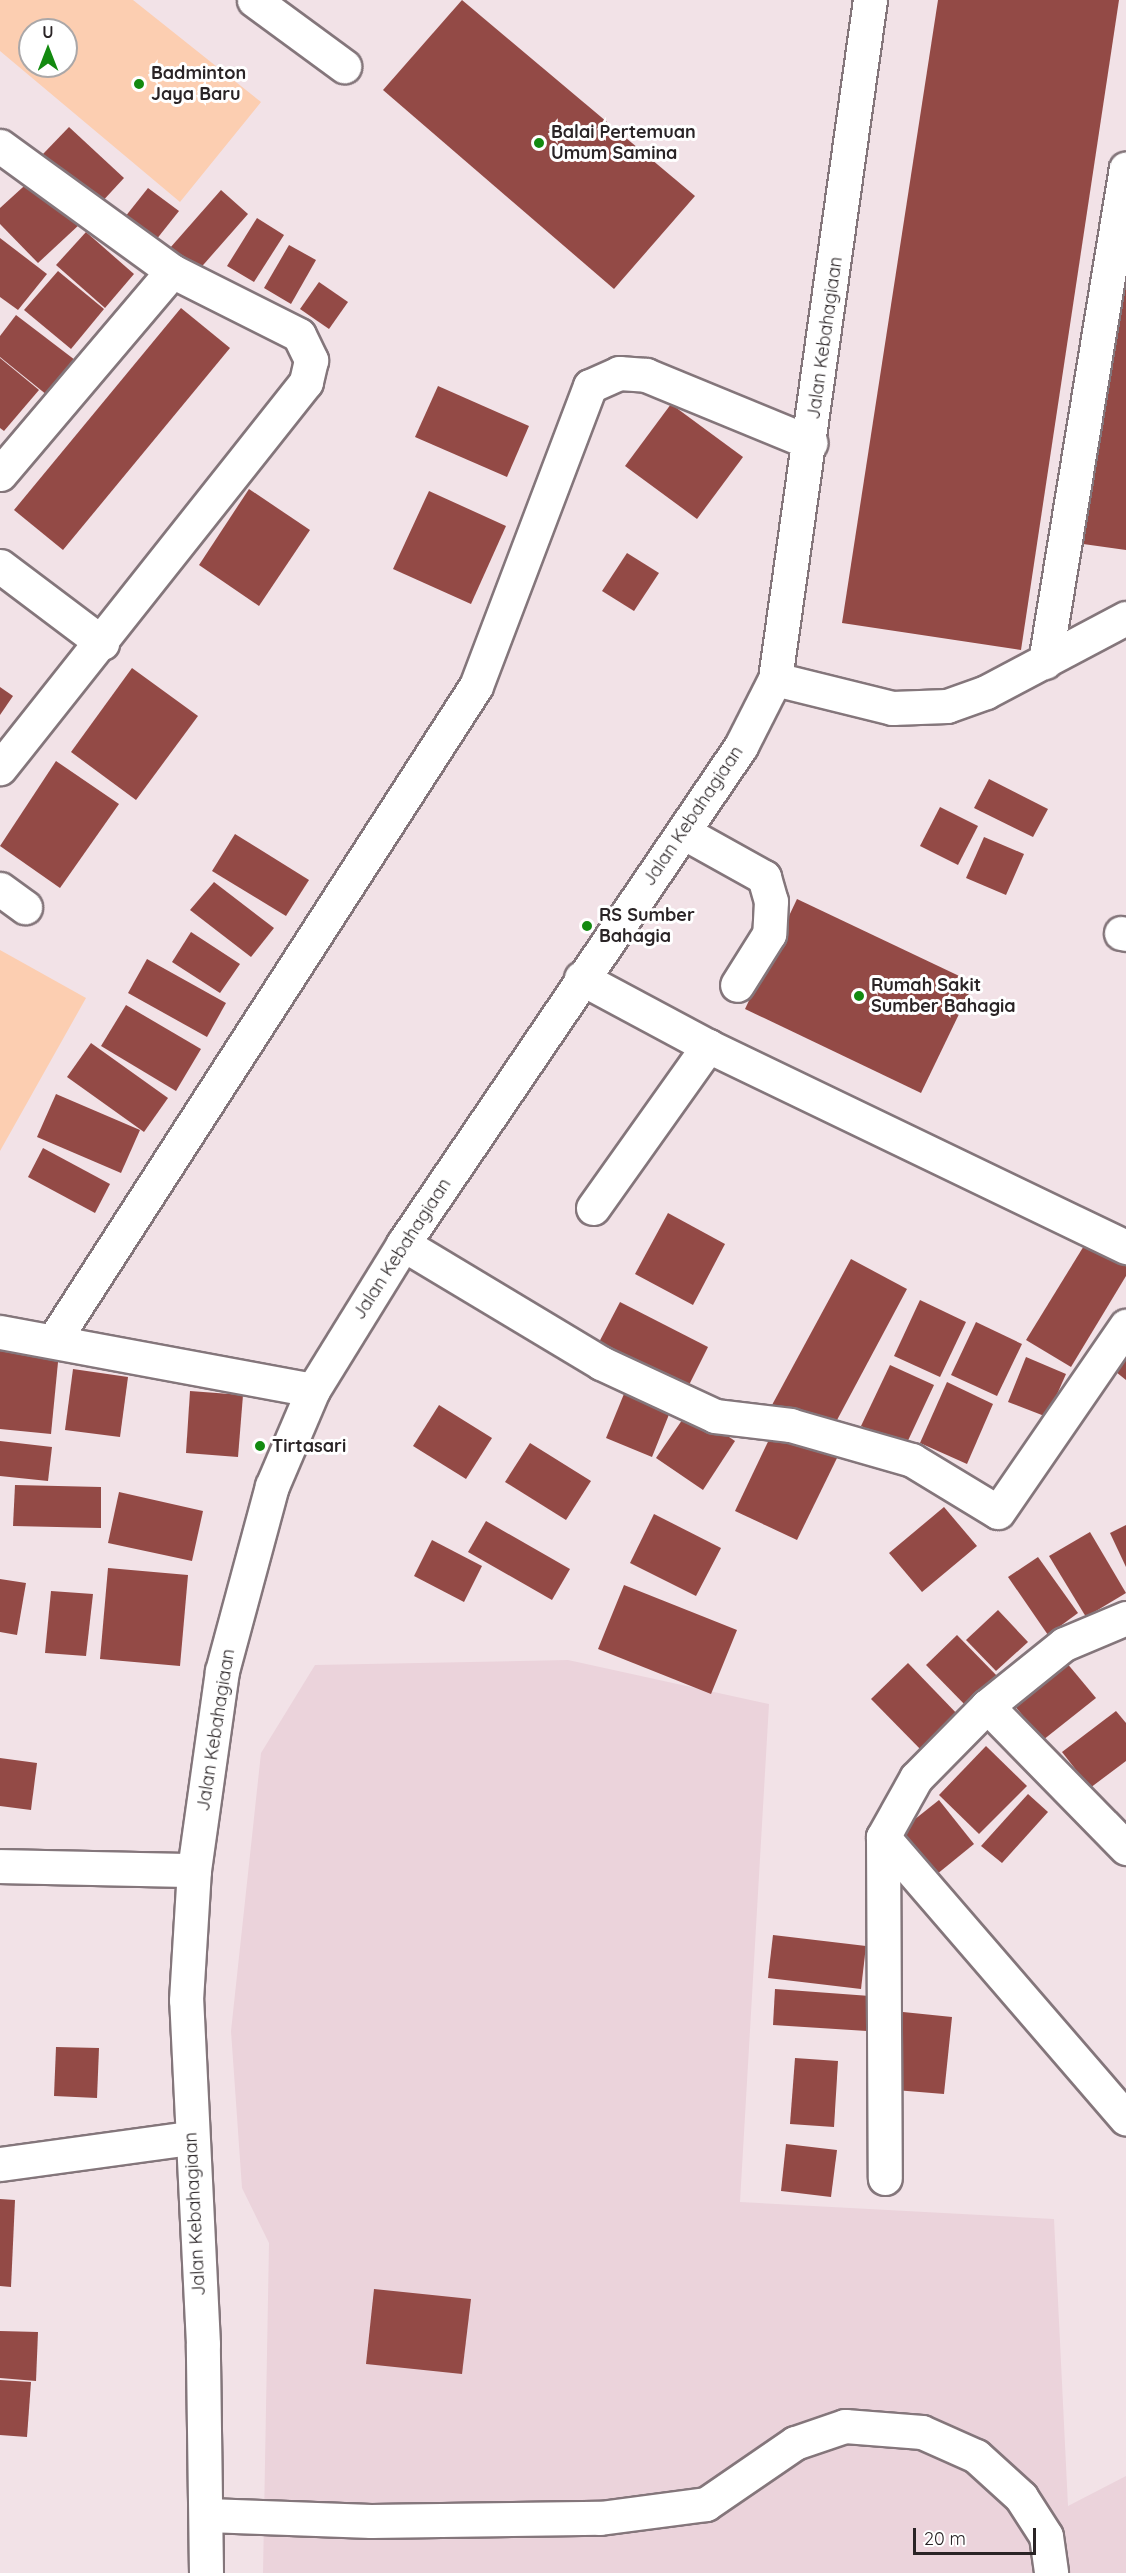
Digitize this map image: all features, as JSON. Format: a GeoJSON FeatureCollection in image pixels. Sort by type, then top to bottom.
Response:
{"type":"FeatureCollection","features":[{"type":"Feature","properties":{"kind":"street"},"geometry":{"type":"LineString","coordinates":[[255,0],[344,66]]}},
{"type":"Feature","properties":{"kind":"street","name":"Jalan Kebahagiaan"},"geometry":{"type":"LineString","coordinates":[[206,2573],[207,2515],[186,2000],[194,1870],[222,1671],[272,1486],[313,1390],[403,1244],[581,978],[741,746],[775,679],[811,443],[870,0]]}},
{"type":"Feature","properties":{"kind":"street"},"geometry":{"type":"LineString","coordinates":[[0,768],[102,643],[311,373],[309,347],[299,335],[172,271],[5,161]]}},
{"type":"Feature","properties":{"kind":"street"},"geometry":{"type":"LineString","coordinates":[[1045,662],[1126,169]]}},
{"type":"Feature","properties":{"kind":"street"},"geometry":{"type":"LineString","coordinates":[[0,474],[172,271]]}},
{"type":"Feature","properties":{"kind":"street"},"geometry":{"type":"LineString","coordinates":[[54,1340],[476,686],[590,386],[619,373],[646,375],[811,443]]}},
{"type":"Feature","properties":{"kind":"street"},"geometry":{"type":"LineString","coordinates":[[0,566],[102,643]]}},
{"type":"Feature","properties":{"kind":"street"},"geometry":{"type":"LineString","coordinates":[[775,679],[892,708],[947,706],[1045,662],[1126,618]]}},
{"type":"Feature","properties":{"kind":"street"},"geometry":{"type":"LineString","coordinates":[[683,832],[764,877],[771,902],[769,934],[737,985]]}},
{"type":"Feature","properties":{"kind":"street"},"geometry":{"type":"LineString","coordinates":[[581,978],[708,1046],[1126,1247]]}},
{"type":"Feature","properties":{"kind":"street"},"geometry":{"type":"LineString","coordinates":[[593,1208],[708,1046]]}},
{"type":"Feature","properties":{"kind":"street"},"geometry":{"type":"LineString","coordinates":[[403,1244],[601,1363],[715,1416],[790,1425],[912,1460],[998,1512],[1126,1326]]}},
{"type":"Feature","properties":{"kind":"street"},"geometry":{"type":"LineString","coordinates":[[0,1332],[54,1340],[313,1390]]}},
{"type":"Feature","properties":{"kind":"street"},"geometry":{"type":"LineString","coordinates":[[885,2178],[883,1838],[916,1778],[987,1706],[1064,1644],[1126,1618]]}},
{"type":"Feature","properties":{"kind":"street"},"geometry":{"type":"LineString","coordinates":[[987,1706],[1126,1848]]}},
{"type":"Feature","properties":{"kind":"street"},"geometry":{"type":"LineString","coordinates":[[883,1838],[1126,2119]]}},
{"type":"Feature","properties":{"kind":"street"},"geometry":{"type":"LineString","coordinates":[[0,1866],[194,1870]]}},
{"type":"Feature","properties":{"kind":"street"},"geometry":{"type":"LineString","coordinates":[[0,2164],[190,2138]]}},
{"type":"Feature","properties":{"kind":"street"},"geometry":{"type":"LineString","coordinates":[[207,2515],[371,2521],[578,2518],[706,2504],[795,2443],[845,2426],[922,2432],[976,2456],[1021,2498],[1046,2536],[1052,2573]]}},
{"type":"Feature","properties":{"kind":"shaded area","name":"Badminton Jaya Baru"},"geometry":{"type":"Polygon","coordinates":[[[0,0],[133,0],[261,102],[180,202],[32,78],[78,78],[78,18],[18,18],[18,66],[0,51],[0,0]]]}},
{"type":"Feature","properties":{"kind":"shaded area"},"geometry":{"type":"Polygon","coordinates":[[[0,950],[86,998],[0,1151],[0,950]]]}},
{"type":"Feature","properties":{"kind":"shaded area"},"geometry":{"type":"Polygon","coordinates":[[[568,1660],[769,1704],[740,2202],[1054,2219],[1068,2506],[1126,2476],[1126,2573],[263,2573],[269,2243],[242,2188],[231,2031],[261,1753],[315,1665],[568,1660]]]}},
{"type":"Feature","properties":{"kind":"building","name":"Balai Pertemuan Umum Samina"},"geometry":{"type":"Polygon","coordinates":[[[462,0],[695,196],[614,289],[383,90],[462,0]]]}},
{"type":"Feature","properties":{"kind":"building"},"geometry":{"type":"Polygon","coordinates":[[[938,0],[1119,0],[1021,650],[842,623],[938,0]]]}},
{"type":"Feature","properties":{"kind":"building"},"geometry":{"type":"Polygon","coordinates":[[[69,127],[124,178],[99,205],[43,154],[69,127]]]}},
{"type":"Feature","properties":{"kind":"building"},"geometry":{"type":"Polygon","coordinates":[[[34,177],[80,224],[38,263],[0,224],[0,208],[34,177]]]}},
{"type":"Feature","properties":{"kind":"building"},"geometry":{"type":"Polygon","coordinates":[[[148,188],[179,211],[152,245],[121,222],[148,188]]]}},
{"type":"Feature","properties":{"kind":"building"},"geometry":{"type":"Polygon","coordinates":[[[221,190],[248,214],[197,272],[170,248],[221,190]]]}},
{"type":"Feature","properties":{"kind":"building"},"geometry":{"type":"Polygon","coordinates":[[[257,218],[284,235],[254,282],[227,266],[257,218]]]}},
{"type":"Feature","properties":{"kind":"building"},"geometry":{"type":"Polygon","coordinates":[[[1126,222],[1126,550],[1076,543],[1126,222]]]}},
{"type":"Feature","properties":{"kind":"building"},"geometry":{"type":"Polygon","coordinates":[[[86,232],[134,274],[105,308],[56,265],[86,232]]]}},
{"type":"Feature","properties":{"kind":"building"},"geometry":{"type":"Polygon","coordinates":[[[0,238],[47,274],[18,310],[0,297],[0,238]]]}},
{"type":"Feature","properties":{"kind":"building"},"geometry":{"type":"Polygon","coordinates":[[[289,245],[316,260],[291,304],[264,288],[289,245]]]}},
{"type":"Feature","properties":{"kind":"building"},"geometry":{"type":"Polygon","coordinates":[[[58,271],[104,309],[71,349],[24,310],[58,271]]]}},
{"type":"Feature","properties":{"kind":"building"},"geometry":{"type":"Polygon","coordinates":[[[319,282],[348,302],[329,329],[300,309],[319,282]]]}},
{"type":"Feature","properties":{"kind":"building"},"geometry":{"type":"Polygon","coordinates":[[[181,308],[230,348],[63,550],[14,510],[181,308]]]}},
{"type":"Feature","properties":{"kind":"building"},"geometry":{"type":"Polygon","coordinates":[[[16,315],[75,360],[47,395],[0,357],[0,336],[16,315]]]}},
{"type":"Feature","properties":{"kind":"building"},"geometry":{"type":"Polygon","coordinates":[[[0,358],[39,390],[4,431],[0,428],[0,358]]]}},
{"type":"Feature","properties":{"kind":"building"},"geometry":{"type":"Polygon","coordinates":[[[438,386],[529,426],[507,477],[415,437],[438,386]]]}},
{"type":"Feature","properties":{"kind":"building"},"geometry":{"type":"Polygon","coordinates":[[[671,404],[743,457],[697,519],[625,466],[671,404]]]}},
{"type":"Feature","properties":{"kind":"building"},"geometry":{"type":"Polygon","coordinates":[[[249,489],[310,530],[259,606],[199,565],[249,489]]]}},
{"type":"Feature","properties":{"kind":"building"},"geometry":{"type":"Polygon","coordinates":[[[429,491],[506,526],[471,604],[393,569],[429,491]]]}},
{"type":"Feature","properties":{"kind":"building"},"geometry":{"type":"Polygon","coordinates":[[[627,553],[659,573],[634,611],[602,591],[627,553]]]}},
{"type":"Feature","properties":{"kind":"building"},"geometry":{"type":"Polygon","coordinates":[[[132,668],[198,716],[136,800],[71,752],[132,668]]]}},
{"type":"Feature","properties":{"kind":"building"},"geometry":{"type":"Polygon","coordinates":[[[0,687],[13,696],[0,715],[0,687]]]}},
{"type":"Feature","properties":{"kind":"building"},"geometry":{"type":"Polygon","coordinates":[[[56,761],[119,804],[60,888],[0,846],[56,761]]]}},
{"type":"Feature","properties":{"kind":"building"},"geometry":{"type":"Polygon","coordinates":[[[989,779],[1048,809],[1033,837],[974,808],[989,779]]]}},
{"type":"Feature","properties":{"kind":"building"},"geometry":{"type":"Polygon","coordinates":[[[940,807],[978,826],[958,865],[920,846],[940,807]]]}},
{"type":"Feature","properties":{"kind":"building"},"geometry":{"type":"Polygon","coordinates":[[[235,834],[309,880],[286,916],[212,871],[235,834]]]}},
{"type":"Feature","properties":{"kind":"building"},"geometry":{"type":"Polygon","coordinates":[[[984,837],[1024,854],[1006,895],[966,878],[984,837]]]}},
{"type":"Feature","properties":{"kind":"building"},"geometry":{"type":"Polygon","coordinates":[[[214,882],[274,928],[251,957],[190,910],[214,882]]]}},
{"type":"Feature","properties":{"kind":"building","name":"Rumah Sakit Sumber Bahagia"},"geometry":{"type":"Polygon","coordinates":[[[797,899],[974,983],[921,1093],[745,1009],[797,899]]]}},
{"type":"Feature","properties":{"kind":"building"},"geometry":{"type":"Polygon","coordinates":[[[191,932],[240,964],[220,993],[172,962],[191,932]]]}},
{"type":"Feature","properties":{"kind":"building"},"geometry":{"type":"Polygon","coordinates":[[[147,959],[226,1003],[207,1037],[128,993],[147,959]]]}},
{"type":"Feature","properties":{"kind":"building"},"geometry":{"type":"Polygon","coordinates":[[[126,1005],[201,1049],[176,1091],[101,1046],[126,1005]]]}},
{"type":"Feature","properties":{"kind":"building"},"geometry":{"type":"Polygon","coordinates":[[[91,1043],[168,1098],[144,1132],[67,1077],[91,1043]]]}},
{"type":"Feature","properties":{"kind":"building"},"geometry":{"type":"Polygon","coordinates":[[[56,1094],[140,1130],[121,1173],[37,1137],[56,1094]]]}},
{"type":"Feature","properties":{"kind":"building"},"geometry":{"type":"Polygon","coordinates":[[[43,1148],[110,1184],[95,1213],[28,1177],[43,1148]]]}},
{"type":"Feature","properties":{"kind":"building"},"geometry":{"type":"Polygon","coordinates":[[[668,1213],[725,1244],[693,1305],[635,1274],[668,1213]]]}},
{"type":"Feature","properties":{"kind":"building"},"geometry":{"type":"Polygon","coordinates":[[[1090,1236],[1126,1257],[1126,1276],[1071,1367],[1026,1340],[1090,1236]]]}},
{"type":"Feature","properties":{"kind":"building"},"geometry":{"type":"Polygon","coordinates":[[[851,1259],[907,1289],[829,1435],[772,1405],[851,1259]]]}},
{"type":"Feature","properties":{"kind":"building"},"geometry":{"type":"Polygon","coordinates":[[[920,1300],[966,1322],[940,1377],[894,1356],[920,1300]]]}},
{"type":"Feature","properties":{"kind":"building"},"geometry":{"type":"Polygon","coordinates":[[[620,1302],[708,1347],[685,1393],[596,1348],[620,1302]]]}},
{"type":"Feature","properties":{"kind":"building"},"geometry":{"type":"Polygon","coordinates":[[[976,1322],[1022,1344],[997,1396],[951,1375],[976,1322]]]}},
{"type":"Feature","properties":{"kind":"building"},"geometry":{"type":"Polygon","coordinates":[[[0,1346],[59,1352],[51,1434],[0,1429],[0,1346]]]}},
{"type":"Feature","properties":{"kind":"building"},"geometry":{"type":"Polygon","coordinates":[[[1026,1357],[1066,1374],[1047,1417],[1008,1402],[1026,1357]]]}},
{"type":"Feature","properties":{"kind":"building"},"geometry":{"type":"Polygon","coordinates":[[[1126,1360],[1126,1380],[1116,1372],[1126,1360]]]}},
{"type":"Feature","properties":{"kind":"building"},"geometry":{"type":"Polygon","coordinates":[[[890,1365],[934,1385],[905,1447],[861,1426],[890,1365]]]}},
{"type":"Feature","properties":{"kind":"building"},"geometry":{"type":"Polygon","coordinates":[[[73,1369],[128,1377],[120,1437],[65,1430],[73,1369]]]}},
{"type":"Feature","properties":{"kind":"building"},"geometry":{"type":"Polygon","coordinates":[[[947,1382],[993,1404],[967,1464],[920,1443],[947,1382]]]}},
{"type":"Feature","properties":{"kind":"building"},"geometry":{"type":"Polygon","coordinates":[[[628,1384],[674,1402],[652,1457],[606,1438],[628,1384]]]}},
{"type":"Feature","properties":{"kind":"building"},"geometry":{"type":"Polygon","coordinates":[[[190,1391],[243,1395],[238,1457],[186,1453],[190,1391]]]}},
{"type":"Feature","properties":{"kind":"building"},"geometry":{"type":"Polygon","coordinates":[[[439,1405],[492,1438],[466,1479],[413,1446],[439,1405]]]}},
{"type":"Feature","properties":{"kind":"building"},"geometry":{"type":"Polygon","coordinates":[[[689,1410],[735,1441],[703,1490],[656,1458],[689,1410]]]}},
{"type":"Feature","properties":{"kind":"building"},"geometry":{"type":"Polygon","coordinates":[[[775,1427],[838,1456],[797,1540],[735,1511],[775,1427]]]}},
{"type":"Feature","properties":{"kind":"building"},"geometry":{"type":"Polygon","coordinates":[[[0,1441],[52,1447],[48,1481],[0,1476],[0,1441]]]}},
{"type":"Feature","properties":{"kind":"building"},"geometry":{"type":"Polygon","coordinates":[[[530,1443],[591,1481],[566,1520],[505,1482],[530,1443]]]}},
{"type":"Feature","properties":{"kind":"building"},"geometry":{"type":"Polygon","coordinates":[[[15,1485],[101,1487],[101,1528],[13,1526],[15,1485]]]}},
{"type":"Feature","properties":{"kind":"building"},"geometry":{"type":"Polygon","coordinates":[[[119,1492],[203,1511],[192,1561],[108,1543],[119,1492]]]}},
{"type":"Feature","properties":{"kind":"building"},"geometry":{"type":"Polygon","coordinates":[[[944,1507],[977,1546],[922,1592],[889,1553],[944,1507]]]}},
{"type":"Feature","properties":{"kind":"building"},"geometry":{"type":"Polygon","coordinates":[[[654,1514],[721,1548],[696,1596],[630,1563],[654,1514]]]}},
{"type":"Feature","properties":{"kind":"building"},"geometry":{"type":"Polygon","coordinates":[[[486,1521],[570,1569],[552,1600],[468,1552],[486,1521]]]}},
{"type":"Feature","properties":{"kind":"building"},"geometry":{"type":"Polygon","coordinates":[[[1126,1525],[1126,1567],[1110,1533],[1126,1525]]]}},
{"type":"Feature","properties":{"kind":"building"},"geometry":{"type":"Polygon","coordinates":[[[1090,1532],[1126,1593],[1086,1617],[1049,1556],[1090,1532]]]}},
{"type":"Feature","properties":{"kind":"building"},"geometry":{"type":"Polygon","coordinates":[[[432,1540],[482,1566],[464,1602],[414,1576],[432,1540]]]}},
{"type":"Feature","properties":{"kind":"building"},"geometry":{"type":"Polygon","coordinates":[[[1038,1557],[1078,1613],[1048,1635],[1008,1577],[1038,1557]]]}},
{"type":"Feature","properties":{"kind":"building"},"geometry":{"type":"Polygon","coordinates":[[[108,1568],[188,1575],[180,1666],[100,1659],[108,1568]]]}},
{"type":"Feature","properties":{"kind":"building"},"geometry":{"type":"Polygon","coordinates":[[[0,1579],[26,1583],[17,1635],[0,1632],[0,1579]]]}},
{"type":"Feature","properties":{"kind":"building"},"geometry":{"type":"Polygon","coordinates":[[[624,1585],[737,1630],[711,1694],[598,1649],[624,1585]]]}},
{"type":"Feature","properties":{"kind":"building"},"geometry":{"type":"Polygon","coordinates":[[[51,1591],[93,1594],[86,1656],[45,1653],[51,1591]]]}},
{"type":"Feature","properties":{"kind":"building"},"geometry":{"type":"Polygon","coordinates":[[[998,1610],[1028,1642],[996,1671],[966,1640],[998,1610]]]}},
{"type":"Feature","properties":{"kind":"building"},"geometry":{"type":"Polygon","coordinates":[[[957,1635],[1000,1679],[969,1709],[926,1665],[957,1635]]]}},
{"type":"Feature","properties":{"kind":"building"},"geometry":{"type":"Polygon","coordinates":[[[1066,1662],[1096,1698],[1043,1740],[1014,1705],[1066,1662]]]}},
{"type":"Feature","properties":{"kind":"building"},"geometry":{"type":"Polygon","coordinates":[[[908,1663],[962,1719],[925,1754],[871,1699],[908,1663]]]}},
{"type":"Feature","properties":{"kind":"building"},"geometry":{"type":"Polygon","coordinates":[[[1116,1711],[1126,1723],[1126,1761],[1090,1788],[1062,1752],[1116,1711]]]}},
{"type":"Feature","properties":{"kind":"building"},"geometry":{"type":"Polygon","coordinates":[[[986,1746],[1027,1786],[979,1834],[939,1795],[986,1746]]]}},
{"type":"Feature","properties":{"kind":"building"},"geometry":{"type":"Polygon","coordinates":[[[0,1758],[37,1763],[31,1810],[0,1806],[0,1758]]]}},
{"type":"Feature","properties":{"kind":"building"},"geometry":{"type":"Polygon","coordinates":[[[1028,1794],[1048,1812],[1002,1863],[981,1846],[1028,1794]]]}},
{"type":"Feature","properties":{"kind":"building"},"geometry":{"type":"Polygon","coordinates":[[[939,1800],[974,1844],[931,1879],[895,1835],[939,1800]]]}},
{"type":"Feature","properties":{"kind":"building"},"geometry":{"type":"Polygon","coordinates":[[[773,1935],[866,1946],[861,1989],[768,1978],[773,1935]]]}},
{"type":"Feature","properties":{"kind":"building"},"geometry":{"type":"Polygon","coordinates":[[[775,1989],[870,1996],[867,2031],[773,2025],[775,1989]]]}},
{"type":"Feature","properties":{"kind":"building"},"geometry":{"type":"Polygon","coordinates":[[[903,2012],[952,2017],[944,2094],[895,2090],[903,2012]]]}},
{"type":"Feature","properties":{"kind":"building"},"geometry":{"type":"Polygon","coordinates":[[[56,2047],[99,2048],[97,2098],[54,2096],[56,2047]]]}},
{"type":"Feature","properties":{"kind":"building"},"geometry":{"type":"Polygon","coordinates":[[[795,2058],[838,2061],[834,2127],[790,2124],[795,2058]]]}},
{"type":"Feature","properties":{"kind":"building"},"geometry":{"type":"Polygon","coordinates":[[[786,2144],[837,2150],[831,2197],[781,2191],[786,2144]]]}},
{"type":"Feature","properties":{"kind":"building"},"geometry":{"type":"Polygon","coordinates":[[[0,2199],[15,2200],[11,2287],[0,2286],[0,2199]]]}},
{"type":"Feature","properties":{"kind":"building"},"geometry":{"type":"Polygon","coordinates":[[[374,2289],[471,2299],[462,2374],[366,2364],[374,2289]]]}},
{"type":"Feature","properties":{"kind":"building"},"geometry":{"type":"Polygon","coordinates":[[[0,2331],[38,2332],[36,2381],[0,2378],[0,2331]]]}},
{"type":"Feature","properties":{"kind":"building"},"geometry":{"type":"Polygon","coordinates":[[[0,2380],[31,2382],[27,2437],[0,2435],[0,2380]]]}},
{"type":"Feature","properties":{"kind":"place","name":"Badminton Jaya Baru"},"geometry":{"type":"Point","coordinates":[139,84]}},
{"type":"Feature","properties":{"kind":"place","name":"Balai Pertemuan Umum Samina"},"geometry":{"type":"Point","coordinates":[539,143]}},
{"type":"Feature","properties":{"kind":"place","name":"RS Sumber Bahagia"},"geometry":{"type":"Point","coordinates":[587,926]}},
{"type":"Feature","properties":{"kind":"place","name":"Rumah Sakit Sumber Bahagia"},"geometry":{"type":"Point","coordinates":[859,996]}},
{"type":"Feature","properties":{"kind":"place","name":"Tirtasari"},"geometry":{"type":"Point","coordinates":[260,1446]}}]}
